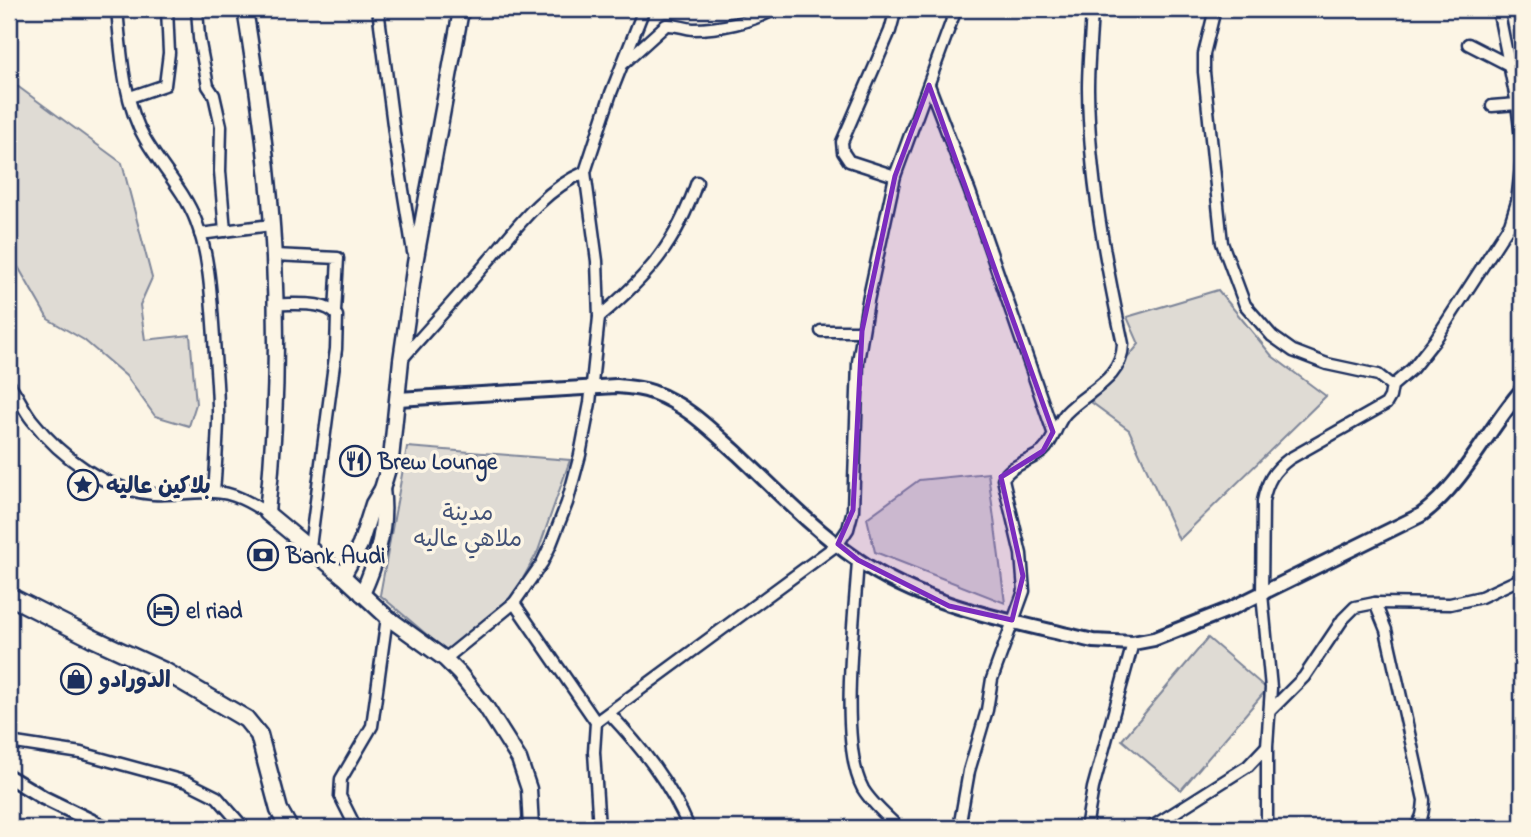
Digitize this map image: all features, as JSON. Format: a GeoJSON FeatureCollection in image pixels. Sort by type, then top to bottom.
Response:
{"type":"FeatureCollection","features":[{"type":"Feature","properties":{"kind":"main road"},"geometry":{"type":"LineString","coordinates":[[246,9],[274,255],[274,446],[267,513],[310,547],[387,617],[445,659],[459,673],[486,707],[519,759],[529,789],[531,828]]}},
{"type":"Feature","properties":{"kind":"main road"},"geometry":{"type":"LineString","coordinates":[[343,576],[360,545],[391,459],[401,360],[415,263],[461,11]]}},
{"type":"Feature","properties":{"kind":"main road"},"geometry":{"type":"LineString","coordinates":[[362,594],[377,555],[385,509],[382,489]]}},
{"type":"Feature","properties":{"kind":"main road"},"geometry":{"type":"LineString","coordinates":[[360,545],[377,555]]}},
{"type":"Feature","properties":{"kind":"main road"},"geometry":{"type":"LineString","coordinates":[[9,596],[166,672],[246,719],[259,735],[279,810],[289,828]]}},
{"type":"Feature","properties":{"kind":"street"},"geometry":{"type":"LineString","coordinates":[[117,9],[130,97],[143,137],[184,196],[200,234],[211,283],[218,420],[214,492]]}},
{"type":"Feature","properties":{"kind":"street"},"geometry":{"type":"LineString","coordinates":[[130,97],[165,85],[169,53],[167,9]]}},
{"type":"Feature","properties":{"kind":"street"},"geometry":{"type":"LineString","coordinates":[[197,9],[199,38],[208,86],[214,95],[221,126],[220,171],[225,231]]}},
{"type":"Feature","properties":{"kind":"street"},"geometry":{"type":"LineString","coordinates":[[378,9],[415,263]]}},
{"type":"Feature","properties":{"kind":"street"},"geometry":{"type":"LineString","coordinates":[[445,659],[514,603],[542,563],[566,503],[580,455],[592,386],[599,317],[597,261],[585,172],[621,65],[644,9]]}},
{"type":"Feature","properties":{"kind":"street"},"geometry":{"type":"LineString","coordinates":[[621,65],[666,25],[673,24],[689,29],[715,26],[757,17],[774,9]]}},
{"type":"Feature","properties":{"kind":"street"},"geometry":{"type":"LineString","coordinates":[[895,176],[849,161],[842,142],[890,31],[896,9]]}},
{"type":"Feature","properties":{"kind":"street"},"geometry":{"type":"LineString","coordinates":[[596,722],[838,544],[848,529],[853,510],[858,362],[862,331],[895,176],[956,9]]}},
{"type":"Feature","properties":{"kind":"street"},"geometry":{"type":"LineString","coordinates":[[958,828],[992,679],[1024,591],[1021,554],[1003,479],[1010,470],[1043,451],[1065,414],[1113,374],[1122,356],[1123,344],[1099,224],[1091,152],[1088,88],[1092,9]]}},
{"type":"Feature","properties":{"kind":"street"},"geometry":{"type":"LineString","coordinates":[[1215,9],[1204,54],[1204,72],[1222,243],[1245,305],[1272,336],[1293,351],[1327,364],[1378,375],[1392,386]]}},
{"type":"Feature","properties":{"kind":"street"},"geometry":{"type":"LineString","coordinates":[[1497,9],[1517,104],[1522,145]]}},
{"type":"Feature","properties":{"kind":"street"},"geometry":{"type":"LineString","coordinates":[[1468,44],[1510,71],[1522,83]]}},
{"type":"Feature","properties":{"kind":"street"},"geometry":{"type":"LineString","coordinates":[[929,85],[970,192],[1053,432]]}},
{"type":"Feature","properties":{"kind":"street"},"geometry":{"type":"LineString","coordinates":[[1492,106],[1517,104]]}},
{"type":"Feature","properties":{"kind":"street"},"geometry":{"type":"LineString","coordinates":[[1267,828],[1267,746],[1271,688],[1262,594],[1263,501],[1266,486],[1276,469],[1289,459],[1379,410],[1390,397],[1392,386],[1412,369],[1435,340],[1510,224],[1517,202],[1522,158]]}},
{"type":"Feature","properties":{"kind":"street"},"geometry":{"type":"LineString","coordinates":[[401,360],[474,278],[519,222],[559,186],[585,172]]}},
{"type":"Feature","properties":{"kind":"street"},"geometry":{"type":"LineString","coordinates":[[599,317],[625,295],[667,248],[696,182]]}},
{"type":"Feature","properties":{"kind":"street"},"geometry":{"type":"LineString","coordinates":[[200,234],[271,225]]}},
{"type":"Feature","properties":{"kind":"street"},"geometry":{"type":"LineString","coordinates":[[274,255],[338,258],[336,349],[310,547]]}},
{"type":"Feature","properties":{"kind":"street"},"geometry":{"type":"LineString","coordinates":[[276,304],[325,307],[335,312]]}},
{"type":"Feature","properties":{"kind":"street"},"geometry":{"type":"LineString","coordinates":[[821,331],[862,331]]}},
{"type":"Feature","properties":{"kind":"street"},"geometry":{"type":"LineString","coordinates":[[9,384],[30,418]]}},
{"type":"Feature","properties":{"kind":"street"},"geometry":{"type":"LineString","coordinates":[[398,398],[592,386],[636,387],[650,391],[678,404],[703,423],[804,516],[858,560],[913,590],[949,606],[1093,641],[1133,643],[1154,639],[1262,594],[1413,520],[1447,494],[1502,414],[1522,390]]}},
{"type":"Feature","properties":{"kind":"street"},"geometry":{"type":"LineString","coordinates":[[9,400],[62,452],[103,480],[125,489],[153,494],[188,495],[214,492],[242,499],[267,513]]}},
{"type":"Feature","properties":{"kind":"street"},"geometry":{"type":"LineString","coordinates":[[858,560],[851,674],[852,761],[862,787],[899,828]]}},
{"type":"Feature","properties":{"kind":"street"},"geometry":{"type":"LineString","coordinates":[[1271,710],[1304,677],[1343,619],[1355,607],[1375,603],[1461,602],[1481,597],[1522,578]]}},
{"type":"Feature","properties":{"kind":"street"},"geometry":{"type":"LineString","coordinates":[[514,603],[596,722],[594,752],[599,828]]}},
{"type":"Feature","properties":{"kind":"street"},"geometry":{"type":"LineString","coordinates":[[1375,603],[1386,630],[1424,800],[1420,823],[1414,828]]}},
{"type":"Feature","properties":{"kind":"street"},"geometry":{"type":"LineString","coordinates":[[356,828],[340,796],[341,779],[364,743],[374,717],[387,617]]}},
{"type":"Feature","properties":{"kind":"street"},"geometry":{"type":"LineString","coordinates":[[1086,828],[1093,788],[1133,643]]}},
{"type":"Feature","properties":{"kind":"street"},"geometry":{"type":"LineString","coordinates":[[608,713],[660,772],[678,802],[689,828]]}},
{"type":"Feature","properties":{"kind":"street"},"geometry":{"type":"LineString","coordinates":[[9,742],[81,753],[187,782],[217,797],[244,828]]}},
{"type":"Feature","properties":{"kind":"street"},"geometry":{"type":"LineString","coordinates":[[1150,828],[1248,766],[1267,746]]}},
{"type":"Feature","properties":{"kind":"street"},"geometry":{"type":"LineString","coordinates":[[9,777],[44,798],[106,828]]}},
{"type":"Feature","properties":{"kind":"highlighted area"},"geometry":{"type":"Polygon","coordinates":[[[929,85],[1053,432],[1043,451],[1001,477],[1023,576],[1012,620],[949,606],[858,560],[838,544],[853,510],[862,331],[895,176],[929,85]]]}},
{"type":"Feature","properties":{"kind":"green space"},"geometry":{"type":"Polygon","coordinates":[[[9,80],[122,163],[152,278],[140,305],[145,340],[190,335],[196,404],[189,426],[155,416],[126,376],[84,340],[48,319],[9,251],[9,80]]]}},
{"type":"Feature","properties":{"kind":"green space"},"geometry":{"type":"Polygon","coordinates":[[[1218,290],[1272,356],[1326,396],[1179,540],[1129,430],[1091,402],[1139,344],[1127,317],[1218,290]]]}},
{"type":"Feature","properties":{"kind":"green space","name":"مدينة ملاهي عاليه"},"geometry":{"type":"Polygon","coordinates":[[[407,447],[570,460],[538,551],[514,595],[446,651],[380,595],[407,447]]]}},
{"type":"Feature","properties":{"kind":"green space"},"geometry":{"type":"Polygon","coordinates":[[[988,473],[1005,603],[875,552],[867,518],[919,480],[988,473]]]}},
{"type":"Feature","properties":{"kind":"green space"},"geometry":{"type":"Polygon","coordinates":[[[1208,638],[1267,689],[1181,790],[1122,740],[1208,638]]]}},
{"type":"Feature","properties":{"kind":"place","name":"Brew Lounge"},"geometry":{"type":"Point","coordinates":[355,461]}},
{"type":"Feature","properties":{"kind":"place","name":"بلاكين عاليه"},"geometry":{"type":"Point","coordinates":[83,485]}},
{"type":"Feature","properties":{"kind":"place","name":"Bank Audi"},"geometry":{"type":"Point","coordinates":[263,555]}},
{"type":"Feature","properties":{"kind":"place","name":"el riad"},"geometry":{"type":"Point","coordinates":[163,610]}},
{"type":"Feature","properties":{"kind":"place","name":"الدورادو"},"geometry":{"type":"Point","coordinates":[76,679]}}]}
